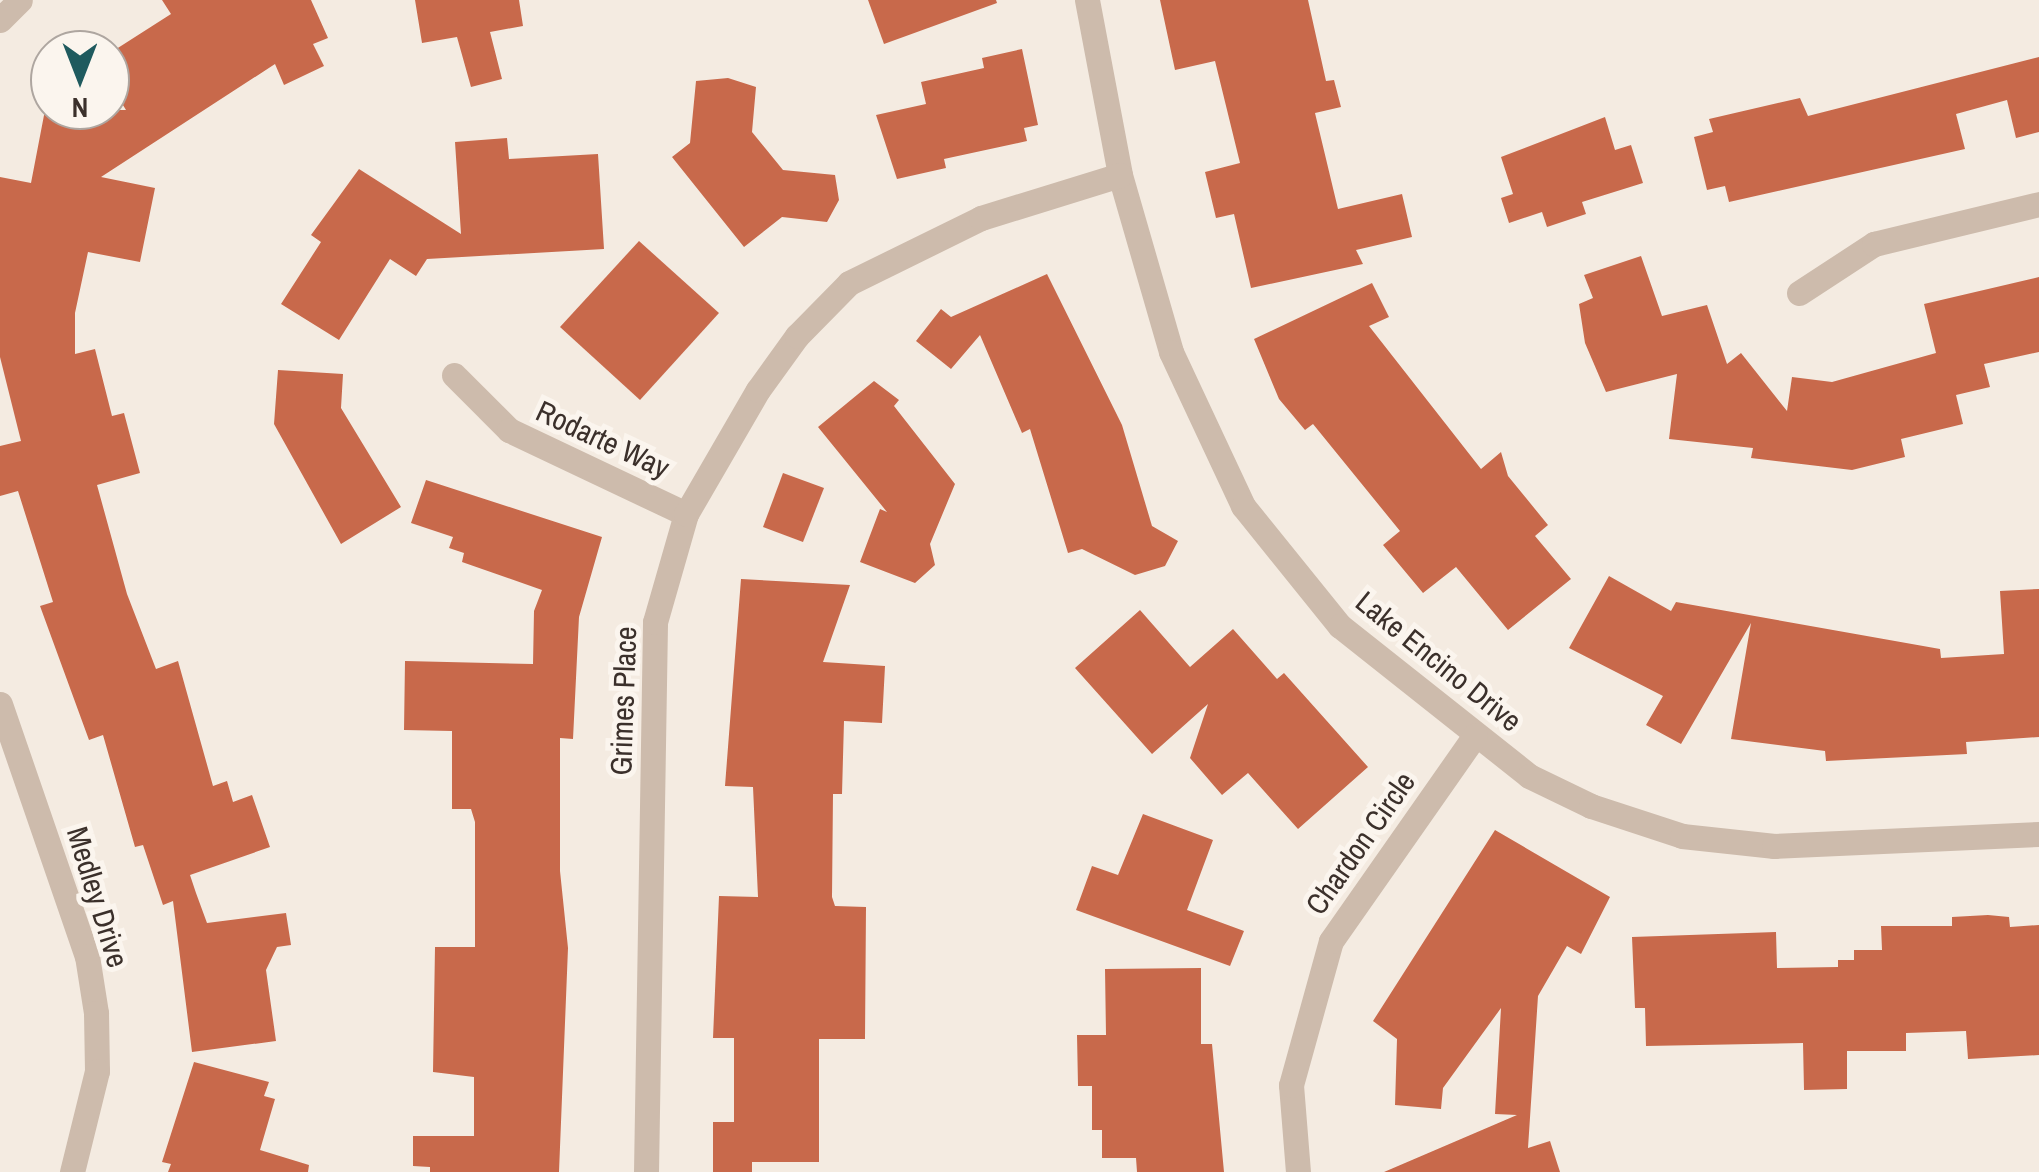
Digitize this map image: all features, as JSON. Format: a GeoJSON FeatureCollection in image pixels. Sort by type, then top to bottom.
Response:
{"type":"FeatureCollection","features":[{"type":"Feature","properties":{"kind":"street"},"geometry":{"type":"LineString","coordinates":[[0,20],[20,0]]}},
{"type":"Feature","properties":{"kind":"street","name":"Lake Encino Drive"},"geometry":{"type":"LineString","coordinates":[[1087,0],[1120,175],[1171,352],[1243,506],[1340,626],[1529,776],[1591,806],[1682,836],[1774,846],[2039,834]]}},
{"type":"Feature","properties":{"kind":"street","name":"Grimes Place"},"geometry":{"type":"LineString","coordinates":[[646,1172],[656,622],[686,514],[717,450],[767,376],[849,283],[980,218],[1120,175]]}},
{"type":"Feature","properties":{"kind":"street"},"geometry":{"type":"LineString","coordinates":[[1799,293],[1874,244],[2039,204]]}},
{"type":"Feature","properties":{"kind":"street","name":"Rodarte Way"},"geometry":{"type":"LineString","coordinates":[[454,375],[508,430],[686,514]]}},
{"type":"Feature","properties":{"kind":"street","name":"Medley Drive"},"geometry":{"type":"LineString","coordinates":[[0,704],[87,956],[96,1013],[97,1071],[72,1172]]}},
{"type":"Feature","properties":{"kind":"street","name":"Chardon Circle"},"geometry":{"type":"LineString","coordinates":[[1298,1172],[1291,1084],[1331,941],[1475,736]]}},
{"type":"Feature","properties":{"kind":"building"},"geometry":{"type":"Polygon","coordinates":[[[162,0],[311,0],[328,38],[313,44],[324,66],[284,85],[275,64],[101,177],[155,188],[140,262],[88,252],[75,313],[75,354],[95,349],[112,416],[124,413],[140,473],[97,485],[127,594],[156,669],[178,661],[213,786],[227,781],[233,802],[252,795],[270,847],[190,875],[196,893],[207,923],[286,913],[291,945],[277,947],[266,970],[276,1041],[192,1052],[173,901],[163,905],[143,845],[135,847],[103,735],[89,740],[40,606],[53,602],[18,491],[0,496],[0,446],[21,441],[0,357],[0,177],[31,183],[41,130],[130,130],[130,40],[171,14],[162,0]]]}},
{"type":"Feature","properties":{"kind":"building"},"geometry":{"type":"Polygon","coordinates":[[[415,0],[519,0],[523,26],[490,32],[502,79],[471,87],[457,37],[422,43],[415,0]]]}},
{"type":"Feature","properties":{"kind":"building"},"geometry":{"type":"Polygon","coordinates":[[[868,0],[996,0],[997,3],[884,44],[868,0]]]}},
{"type":"Feature","properties":{"kind":"building"},"geometry":{"type":"Polygon","coordinates":[[[1160,0],[1308,0],[1326,81],[1334,80],[1341,107],[1315,113],[1338,209],[1402,194],[1412,237],[1356,250],[1363,264],[1251,288],[1234,214],[1216,218],[1205,172],[1240,163],[1215,61],[1175,70],[1160,0]]]}},
{"type":"Feature","properties":{"kind":"building"},"geometry":{"type":"Polygon","coordinates":[[[1022,49],[1038,125],[1024,128],[1027,141],[944,159],[946,168],[897,179],[876,115],[926,104],[921,82],[984,68],[982,58],[1022,49]]]}},
{"type":"Feature","properties":{"kind":"building"},"geometry":{"type":"Polygon","coordinates":[[[2039,57],[2039,132],[2016,138],[2007,100],[1956,114],[1965,149],[1729,202],[1725,186],[1707,190],[1694,137],[1713,132],[1709,119],[1800,98],[1808,116],[2039,57]]]}},
{"type":"Feature","properties":{"kind":"building"},"geometry":{"type":"Polygon","coordinates":[[[728,78],[756,87],[752,132],[783,170],[835,175],[839,200],[827,222],[782,217],[744,247],[672,157],[690,143],[696,81],[728,78]]]}},
{"type":"Feature","properties":{"kind":"building"},"geometry":{"type":"Polygon","coordinates":[[[1605,117],[1615,150],[1631,145],[1643,183],[1582,202],[1586,214],[1547,227],[1542,212],[1509,223],[1501,198],[1513,194],[1501,157],[1605,117]]]}},
{"type":"Feature","properties":{"kind":"building"},"geometry":{"type":"Polygon","coordinates":[[[507,138],[509,159],[598,154],[604,249],[427,259],[416,276],[390,259],[339,340],[281,304],[321,242],[311,235],[359,169],[461,234],[455,142],[507,138]]]}},
{"type":"Feature","properties":{"kind":"building"},"geometry":{"type":"Polygon","coordinates":[[[639,241],[719,313],[640,400],[560,327],[639,241]]]}},
{"type":"Feature","properties":{"kind":"building"},"geometry":{"type":"Polygon","coordinates":[[[1641,256],[1662,316],[1707,305],[1727,364],[1741,353],[1787,411],[1792,377],[1832,382],[1936,353],[1924,304],[2039,277],[2039,352],[1984,364],[1990,387],[1956,395],[1963,424],[1901,439],[1905,457],[1852,470],[1751,458],[1753,448],[1669,439],[1677,374],[1606,392],[1585,343],[1579,304],[1593,298],[1584,275],[1641,256]]]}},
{"type":"Feature","properties":{"kind":"building"},"geometry":{"type":"Polygon","coordinates":[[[1047,274],[1122,425],[1152,526],[1178,541],[1165,566],[1135,575],[1082,549],[1068,553],[1030,429],[1022,433],[980,335],[951,369],[916,341],[941,309],[951,317],[1047,274]]]}},
{"type":"Feature","properties":{"kind":"building"},"geometry":{"type":"Polygon","coordinates":[[[1372,283],[1389,317],[1369,326],[1481,469],[1501,452],[1508,476],[1548,525],[1535,536],[1571,579],[1508,630],[1456,567],[1423,593],[1383,545],[1400,531],[1313,424],[1305,430],[1279,399],[1254,339],[1372,283]]]}},
{"type":"Feature","properties":{"kind":"building"},"geometry":{"type":"Polygon","coordinates":[[[278,370],[343,374],[341,408],[401,507],[341,544],[274,424],[278,370]]]}},
{"type":"Feature","properties":{"kind":"building"},"geometry":{"type":"Polygon","coordinates":[[[874,381],[899,400],[894,406],[955,484],[930,544],[935,565],[915,583],[860,562],[880,509],[887,512],[818,427],[874,381]]]}},
{"type":"Feature","properties":{"kind":"building"},"geometry":{"type":"Polygon","coordinates":[[[783,473],[824,488],[803,542],[763,527],[783,473]]]}},
{"type":"Feature","properties":{"kind":"building"},"geometry":{"type":"Polygon","coordinates":[[[426,480],[602,537],[579,617],[573,739],[560,738],[560,871],[568,948],[559,1172],[430,1172],[430,1167],[413,1166],[413,1136],[474,1136],[474,1077],[433,1072],[435,947],[475,947],[475,822],[471,809],[452,809],[452,731],[404,730],[405,661],[533,664],[534,611],[542,590],[462,562],[464,553],[449,548],[453,537],[411,523],[426,480]]]}},
{"type":"Feature","properties":{"kind":"building"},"geometry":{"type":"Polygon","coordinates":[[[1609,576],[1671,611],[1676,602],[1940,649],[1941,658],[2004,654],[2000,591],[2039,589],[2039,737],[1966,742],[1967,754],[1826,761],[1825,751],[1731,739],[1751,623],[1681,744],[1646,725],[1663,696],[1569,648],[1609,576]]]}},
{"type":"Feature","properties":{"kind":"building"},"geometry":{"type":"Polygon","coordinates":[[[741,579],[850,585],[823,662],[885,666],[882,723],[844,721],[842,794],[833,794],[832,897],[835,906],[866,907],[865,1039],[819,1039],[819,1162],[752,1162],[752,1172],[713,1172],[713,1122],[734,1122],[734,1038],[713,1038],[719,896],[758,897],[753,787],[725,786],[741,579]]]}},
{"type":"Feature","properties":{"kind":"building"},"geometry":{"type":"Polygon","coordinates":[[[1140,610],[1190,667],[1233,629],[1277,679],[1284,673],[1368,767],[1298,829],[1248,773],[1222,795],[1190,758],[1208,704],[1152,754],[1075,668],[1140,610]]]}},
{"type":"Feature","properties":{"kind":"building"},"geometry":{"type":"Polygon","coordinates":[[[1143,814],[1213,840],[1187,910],[1244,931],[1230,966],[1076,910],[1092,866],[1118,875],[1143,814]]]}},
{"type":"Feature","properties":{"kind":"building"},"geometry":{"type":"Polygon","coordinates":[[[1495,830],[1610,897],[1581,954],[1567,946],[1538,996],[1528,1148],[1550,1141],[1560,1172],[1384,1172],[1517,1115],[1495,1114],[1501,1008],[1443,1088],[1441,1109],[1395,1105],[1397,1039],[1373,1021],[1495,830]]]}},
{"type":"Feature","properties":{"kind":"building"},"geometry":{"type":"Polygon","coordinates":[[[1952,917],[2009,917],[2010,927],[2039,925],[2039,1055],[1968,1059],[1966,1031],[1906,1033],[1906,1051],[1847,1051],[1847,1089],[1804,1090],[1803,1043],[1646,1046],[1645,1008],[1635,1008],[1632,937],[1776,932],[1777,968],[1838,967],[1838,960],[1854,960],[1854,950],[1882,950],[1881,926],[1952,926],[1952,917]]]}},
{"type":"Feature","properties":{"kind":"building"},"geometry":{"type":"Polygon","coordinates":[[[1201,968],[1201,1044],[1212,1044],[1224,1172],[1137,1172],[1136,1158],[1102,1158],[1102,1130],[1092,1130],[1092,1086],[1078,1086],[1077,1035],[1106,1035],[1105,969],[1201,968]]]}},
{"type":"Feature","properties":{"kind":"building"},"geometry":{"type":"Polygon","coordinates":[[[194,1062],[269,1082],[264,1096],[275,1099],[260,1150],[309,1165],[308,1172],[168,1172],[171,1164],[162,1162],[194,1062]]]}}]}
